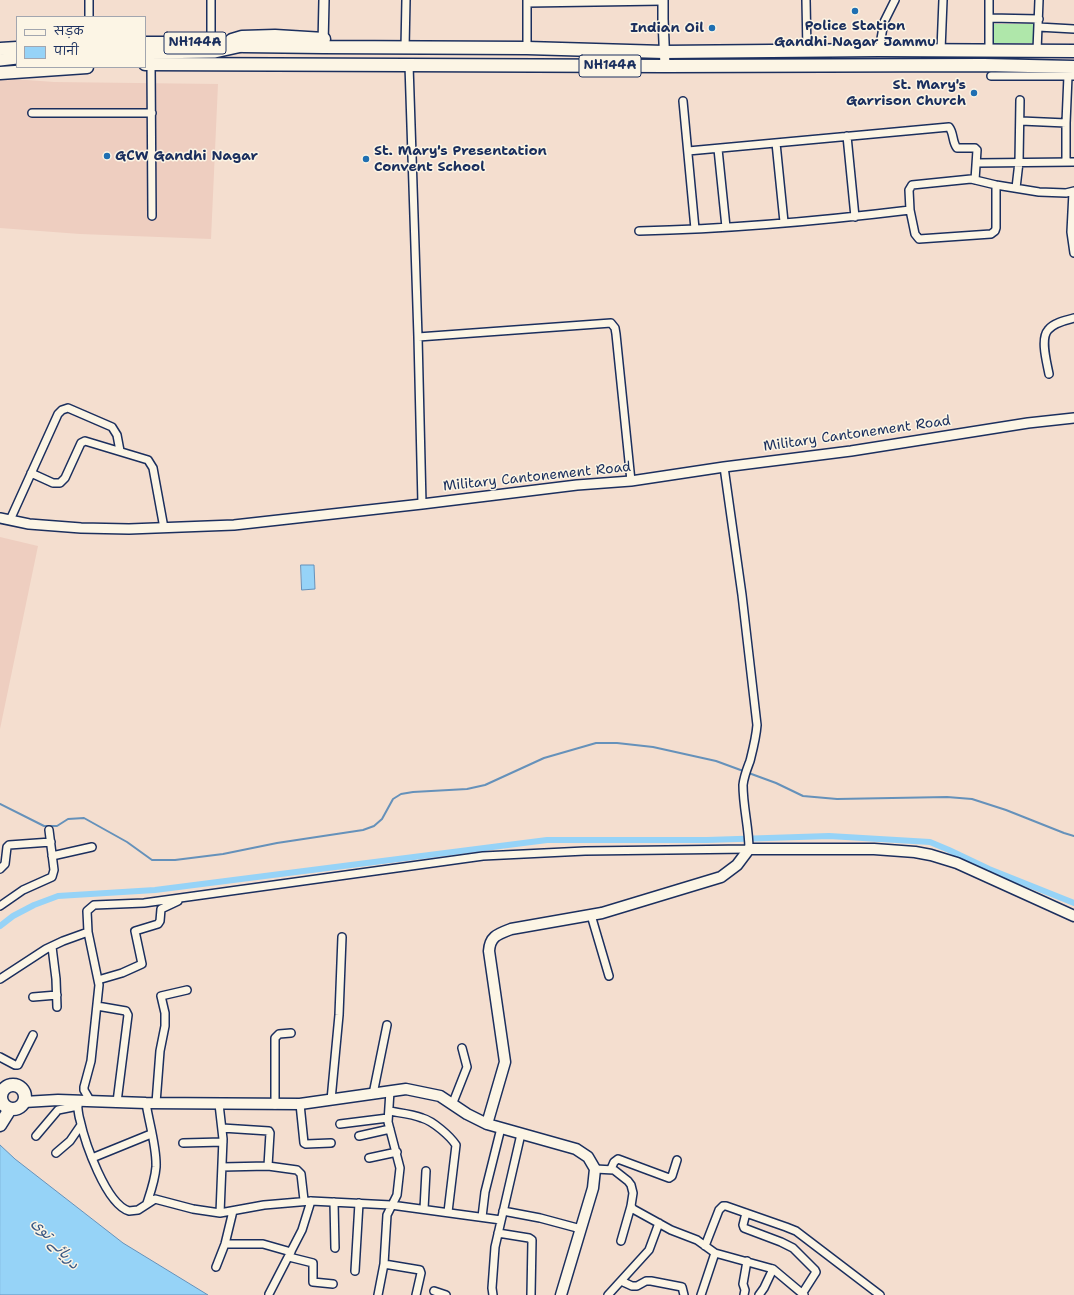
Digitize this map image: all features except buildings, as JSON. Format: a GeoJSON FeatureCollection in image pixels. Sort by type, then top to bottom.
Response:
{"type":"FeatureCollection","features":[{"type":"Feature","properties":{"kind":"highway"},"geometry":{"type":"LineString","coordinates":[[227,44],[232,40],[242,37],[275,36],[324,43]]}},
{"type":"Feature","properties":{"kind":"highway","name":"NH144A"},"geometry":{"type":"LineString","coordinates":[[146,43],[213,48],[227,44],[244,46],[324,43],[405,48],[527,48],[664,52],[879,50],[1074,51]]}},
{"type":"Feature","properties":{"kind":"highway"},"geometry":{"type":"LineString","coordinates":[[0,49],[16,48]]}},
{"type":"Feature","properties":{"kind":"highway","name":"NH144A"},"geometry":{"type":"LineString","coordinates":[[147,60],[409,65],[984,65],[1072,73]]}},
{"type":"Feature","properties":{"kind":"highway"},"geometry":{"type":"LineString","coordinates":[[0,73],[72,68]]}},
{"type":"Feature","properties":{"kind":"highway"},"geometry":{"type":"LineString","coordinates":[[0,1078],[11,1085],[15,1085],[22,1089],[25,1099],[17,1109],[3,1101]]}},
{"type":"Feature","properties":{"kind":"highway"},"geometry":{"type":"LineString","coordinates":[[0,1125],[4,1089],[11,1085]]}},
{"type":"Feature","properties":{"kind":"main road"},"geometry":{"type":"LineString","coordinates":[[147,60],[213,48],[244,46]]}},
{"type":"Feature","properties":{"kind":"main road"},"geometry":{"type":"LineString","coordinates":[[0,60],[16,58]]}},
{"type":"Feature","properties":{"kind":"main road"},"geometry":{"type":"LineString","coordinates":[[487,1124],[505,1062],[489,951],[493,938],[498,934],[511,929],[602,913],[721,876],[737,865],[749,846],[874,849],[915,852],[931,855],[957,863],[1074,916]]}},
{"type":"Feature","properties":{"kind":"main road"},"geometry":{"type":"LineString","coordinates":[[25,1099],[39,1096],[78,1104],[91,1102],[117,1102],[276,1105],[300,1104],[406,1089],[422,1091],[440,1096],[452,1105],[487,1124],[576,1149],[588,1157],[596,1168],[593,1188],[561,1295]]}},
{"type":"Feature","properties":{"kind":"street"},"geometry":{"type":"LineString","coordinates":[[89,0],[89,16]]}},
{"type":"Feature","properties":{"kind":"street"},"geometry":{"type":"LineString","coordinates":[[211,0],[213,48]]}},
{"type":"Feature","properties":{"kind":"street"},"geometry":{"type":"LineString","coordinates":[[324,0],[324,43]]}},
{"type":"Feature","properties":{"kind":"street"},"geometry":{"type":"LineString","coordinates":[[405,48],[406,0]]}},
{"type":"Feature","properties":{"kind":"street"},"geometry":{"type":"LineString","coordinates":[[806,0],[806,51]]}},
{"type":"Feature","properties":{"kind":"street"},"geometry":{"type":"LineString","coordinates":[[879,50],[884,22],[895,0]]}},
{"type":"Feature","properties":{"kind":"street"},"geometry":{"type":"LineString","coordinates":[[942,50],[943,0]]}},
{"type":"Feature","properties":{"kind":"street"},"geometry":{"type":"LineString","coordinates":[[989,0],[989,50]]}},
{"type":"Feature","properties":{"kind":"street"},"geometry":{"type":"LineString","coordinates":[[1037,51],[1039,0]]}},
{"type":"Feature","properties":{"kind":"street"},"geometry":{"type":"LineString","coordinates":[[527,48],[526,2],[663,1],[665,66]]}},
{"type":"Feature","properties":{"kind":"street"},"geometry":{"type":"LineString","coordinates":[[989,18],[1038,19]]}},
{"type":"Feature","properties":{"kind":"street"},"geometry":{"type":"LineString","coordinates":[[1038,27],[1074,29]]}},
{"type":"Feature","properties":{"kind":"street"},"geometry":{"type":"LineString","coordinates":[[147,60],[152,113],[152,216]]}},
{"type":"Feature","properties":{"kind":"street"},"geometry":{"type":"LineString","coordinates":[[409,65],[422,504]]}},
{"type":"Feature","properties":{"kind":"street"},"geometry":{"type":"LineString","coordinates":[[991,76],[1072,73],[1066,123],[1066,162]]}},
{"type":"Feature","properties":{"kind":"street"},"geometry":{"type":"LineString","coordinates":[[1016,188],[1021,121],[1020,100]]}},
{"type":"Feature","properties":{"kind":"street"},"geometry":{"type":"LineString","coordinates":[[683,101],[695,229]]}},
{"type":"Feature","properties":{"kind":"street"},"geometry":{"type":"LineString","coordinates":[[32,113],[152,113]]}},
{"type":"Feature","properties":{"kind":"street"},"geometry":{"type":"LineString","coordinates":[[1021,121],[1066,123]]}},
{"type":"Feature","properties":{"kind":"street"},"geometry":{"type":"LineString","coordinates":[[688,151],[949,127],[957,148],[975,148],[977,150],[975,180]]}},
{"type":"Feature","properties":{"kind":"street"},"geometry":{"type":"LineString","coordinates":[[847,136],[855,217]]}},
{"type":"Feature","properties":{"kind":"street"},"geometry":{"type":"LineString","coordinates":[[776,143],[784,222]]}},
{"type":"Feature","properties":{"kind":"street"},"geometry":{"type":"LineString","coordinates":[[718,149],[726,227]]}},
{"type":"Feature","properties":{"kind":"street"},"geometry":{"type":"LineString","coordinates":[[977,163],[1074,162]]}},
{"type":"Feature","properties":{"kind":"street"},"geometry":{"type":"LineString","coordinates":[[996,185],[996,228],[991,234],[919,239],[915,234],[910,210],[909,190],[912,185],[966,179],[975,180],[1039,192],[1073,192],[1071,232],[1074,253]]}},
{"type":"Feature","properties":{"kind":"street"},"geometry":{"type":"LineString","coordinates":[[639,231],[726,227],[855,217],[910,210]]}},
{"type":"Feature","properties":{"kind":"street"},"geometry":{"type":"LineString","coordinates":[[1049,374],[1044,342],[1046,332],[1053,326],[1074,318]]}},
{"type":"Feature","properties":{"kind":"street"},"geometry":{"type":"LineString","coordinates":[[418,337],[612,323],[616,334],[631,482]]}},
{"type":"Feature","properties":{"kind":"street"},"geometry":{"type":"LineString","coordinates":[[10,520],[58,414],[62,410],[66,408],[112,427],[117,435],[120,451]]}},
{"type":"Feature","properties":{"kind":"street","name":"Military Cantonement Road"},"geometry":{"type":"LineString","coordinates":[[0,518],[29,524],[81,528],[129,529],[234,524],[422,504],[577,485],[631,482],[724,467],[851,451],[1074,418]]}},
{"type":"Feature","properties":{"kind":"street"},"geometry":{"type":"LineString","coordinates":[[31,474],[54,483],[60,483],[65,478],[81,443],[88,440],[148,460],[152,464],[164,528]]}},
{"type":"Feature","properties":{"kind":"street"},"geometry":{"type":"LineString","coordinates":[[91,1102],[84,1090],[84,1087],[91,1061],[99,986],[88,932],[87,910],[94,905],[144,903],[483,856],[749,846],[744,776],[757,737],[758,725],[724,467]]}},
{"type":"Feature","properties":{"kind":"street"},"geometry":{"type":"LineString","coordinates":[[0,906],[23,890],[52,877],[54,870],[49,830]]}},
{"type":"Feature","properties":{"kind":"street"},"geometry":{"type":"LineString","coordinates":[[0,870],[5,864],[7,847],[9,845],[51,842]]}},
{"type":"Feature","properties":{"kind":"street"},"geometry":{"type":"LineString","coordinates":[[52,856],[92,847]]}},
{"type":"Feature","properties":{"kind":"street"},"geometry":{"type":"LineString","coordinates":[[98,980],[122,973],[142,964],[135,931],[158,924],[160,922],[161,910],[185,897]]}},
{"type":"Feature","properties":{"kind":"street"},"geometry":{"type":"LineString","coordinates":[[591,915],[609,976]]}},
{"type":"Feature","properties":{"kind":"street"},"geometry":{"type":"LineString","coordinates":[[0,979],[52,947],[88,932]]}},
{"type":"Feature","properties":{"kind":"street"},"geometry":{"type":"LineString","coordinates":[[331,1100],[339,1015],[342,937]]}},
{"type":"Feature","properties":{"kind":"street"},"geometry":{"type":"LineString","coordinates":[[52,947],[56,979],[57,1007]]}},
{"type":"Feature","properties":{"kind":"street"},"geometry":{"type":"LineString","coordinates":[[147,1203],[154,1180],[156,1167],[155,1151],[151,1134],[151,1103],[165,1026],[165,1013],[161,996],[187,990]]}},
{"type":"Feature","properties":{"kind":"street"},"geometry":{"type":"LineString","coordinates":[[33,997],[57,995]]}},
{"type":"Feature","properties":{"kind":"street"},"geometry":{"type":"LineString","coordinates":[[97,1006],[126,1011],[128,1015],[117,1102]]}},
{"type":"Feature","properties":{"kind":"street"},"geometry":{"type":"LineString","coordinates":[[373,1094],[387,1025]]}},
{"type":"Feature","properties":{"kind":"street"},"geometry":{"type":"LineString","coordinates":[[276,1105],[275,1038],[277,1034],[291,1033]]}},
{"type":"Feature","properties":{"kind":"street"},"geometry":{"type":"LineString","coordinates":[[0,1057],[15,1065],[18,1065],[33,1035]]}},
{"type":"Feature","properties":{"kind":"street"},"geometry":{"type":"LineString","coordinates":[[452,1105],[467,1068],[462,1048]]}},
{"type":"Feature","properties":{"kind":"street"},"geometry":{"type":"LineString","coordinates":[[378,1295],[384,1264],[387,1215],[397,1196],[400,1168],[388,1115],[390,1091]]}},
{"type":"Feature","properties":{"kind":"street"},"geometry":{"type":"LineString","coordinates":[[36,1136],[58,1110],[78,1104],[81,1125],[92,1158],[106,1188],[118,1203],[126,1210],[133,1212],[155,1199],[193,1209],[220,1213],[264,1205],[307,1200],[391,1205],[501,1220]]}},
{"type":"Feature","properties":{"kind":"street"},"geometry":{"type":"LineString","coordinates":[[219,1104],[223,1142],[220,1213]]}},
{"type":"Feature","properties":{"kind":"street"},"geometry":{"type":"LineString","coordinates":[[300,1104],[304,1143],[331,1143]]}},
{"type":"Feature","properties":{"kind":"street"},"geometry":{"type":"LineString","coordinates":[[340,1124],[388,1115],[419,1117],[426,1119],[444,1133],[456,1145],[448,1212]]}},
{"type":"Feature","properties":{"kind":"street"},"geometry":{"type":"LineString","coordinates":[[56,1153],[70,1141],[81,1125]]}},
{"type":"Feature","properties":{"kind":"street"},"geometry":{"type":"LineString","coordinates":[[222,1128],[269,1130],[268,1166]]}},
{"type":"Feature","properties":{"kind":"street"},"geometry":{"type":"LineString","coordinates":[[482,1217],[485,1192],[501,1128]]}},
{"type":"Feature","properties":{"kind":"street"},"geometry":{"type":"LineString","coordinates":[[359,1136],[390,1129]]}},
{"type":"Feature","properties":{"kind":"street"},"geometry":{"type":"LineString","coordinates":[[92,1158],[151,1134]]}},
{"type":"Feature","properties":{"kind":"street"},"geometry":{"type":"LineString","coordinates":[[493,1295],[492,1288],[495,1247],[521,1134]]}},
{"type":"Feature","properties":{"kind":"street"},"geometry":{"type":"LineString","coordinates":[[183,1143],[223,1142]]}},
{"type":"Feature","properties":{"kind":"street"},"geometry":{"type":"LineString","coordinates":[[369,1158],[396,1152]]}},
{"type":"Feature","properties":{"kind":"street"},"geometry":{"type":"LineString","coordinates":[[611,1169],[614,1162],[618,1159],[669,1178],[672,1176],[677,1160]]}},
{"type":"Feature","properties":{"kind":"street"},"geometry":{"type":"LineString","coordinates":[[222,1167],[268,1166],[296,1170],[300,1172],[307,1200],[302,1230],[269,1294]]}},
{"type":"Feature","properties":{"kind":"street"},"geometry":{"type":"LineString","coordinates":[[596,1168],[611,1169],[630,1183],[633,1193],[631,1206],[621,1241]]}},
{"type":"Feature","properties":{"kind":"street"},"geometry":{"type":"LineString","coordinates":[[424,1209],[426,1171]]}},
{"type":"Feature","properties":{"kind":"street"},"geometry":{"type":"LineString","coordinates":[[334,1202],[335,1248]]}},
{"type":"Feature","properties":{"kind":"street"},"geometry":{"type":"LineString","coordinates":[[355,1271],[359,1203]]}},
{"type":"Feature","properties":{"kind":"street"},"geometry":{"type":"LineString","coordinates":[[631,1206],[633,1209],[671,1230],[697,1240],[716,1253],[773,1269],[803,1294],[816,1270],[792,1248],[781,1242],[744,1228],[743,1225],[746,1213]]}},
{"type":"Feature","properties":{"kind":"street"},"geometry":{"type":"LineString","coordinates":[[705,1246],[719,1210],[721,1207],[726,1206],[796,1231],[880,1295]]}},
{"type":"Feature","properties":{"kind":"street"},"geometry":{"type":"LineString","coordinates":[[216,1267],[225,1244],[233,1211]]}},
{"type":"Feature","properties":{"kind":"street"},"geometry":{"type":"LineString","coordinates":[[503,1211],[540,1218],[581,1229]]}},
{"type":"Feature","properties":{"kind":"street"},"geometry":{"type":"LineString","coordinates":[[608,1295],[649,1250],[659,1223]]}},
{"type":"Feature","properties":{"kind":"street"},"geometry":{"type":"LineString","coordinates":[[498,1233],[529,1238],[532,1240],[531,1295]]}},
{"type":"Feature","properties":{"kind":"street"},"geometry":{"type":"LineString","coordinates":[[225,1244],[263,1244],[313,1263],[312,1282],[333,1284]]}},
{"type":"Feature","properties":{"kind":"street"},"geometry":{"type":"LineString","coordinates":[[701,1295],[716,1253]]}},
{"type":"Feature","properties":{"kind":"street"},"geometry":{"type":"LineString","coordinates":[[744,1295],[745,1290],[743,1284],[747,1261]]}},
{"type":"Feature","properties":{"kind":"street"},"geometry":{"type":"LineString","coordinates":[[384,1264],[420,1270],[416,1295]]}},
{"type":"Feature","properties":{"kind":"street"},"geometry":{"type":"LineString","coordinates":[[759,1295],[773,1269]]}},
{"type":"Feature","properties":{"kind":"street"},"geometry":{"type":"LineString","coordinates":[[621,1281],[632,1286],[637,1286],[646,1281],[651,1281],[682,1287],[684,1295]]}},
{"type":"Feature","properties":{"kind":"street"},"geometry":{"type":"LineString","coordinates":[[434,1291],[446,1295]]}},
{"type":"Feature","properties":{"kind":"shaded area","name":"GCW Gandhi Nagar"},"geometry":{"type":"Polygon","coordinates":[[[0,78],[54,82],[218,84],[211,239],[80,234],[0,228],[0,78]]]}},
{"type":"Feature","properties":{"kind":"shaded area"},"geometry":{"type":"Polygon","coordinates":[[[0,537],[38,546],[0,729],[0,537]]]}},
{"type":"Feature","properties":{"kind":"green space"},"geometry":{"type":"Polygon","coordinates":[[[992,24],[1034,24],[1033,43],[992,43],[992,24]]]}},
{"type":"Feature","properties":{"kind":"water"},"geometry":{"type":"Polygon","coordinates":[[[301,565],[314,565],[315,589],[302,590],[301,565]]]}},
{"type":"Feature","properties":{"kind":"water","name":"دریائے توی"},"geometry":{"type":"Polygon","coordinates":[[[0,1145],[15,1159],[123,1243],[208,1295],[0,1295],[0,1145]]]}},
{"type":"Feature","properties":{"kind":"waterway"},"geometry":{"type":"LineString","coordinates":[[0,804],[44,826],[57,826],[68,819],[84,818],[127,842],[152,860],[175,860],[223,854],[277,843],[363,830],[374,826],[382,819],[393,799],[401,794],[467,789],[485,785],[544,758],[596,743],[617,743],[653,747],[716,761],[776,783],[803,796],[837,799],[947,797],[972,799],[1006,810],[1074,836]]}},
{"type":"Feature","properties":{"kind":"waterway"},"geometry":{"type":"LineString","coordinates":[[0,926],[13,916],[34,905],[58,896],[155,890],[547,840],[707,840],[829,836],[930,842],[989,869],[1074,903]]}},
{"type":"Feature","properties":{"kind":"place","name":"Police Station Gandhi Nagar Jammu"},"geometry":{"type":"Point","coordinates":[855,11]}},
{"type":"Feature","properties":{"kind":"place","name":"Indian Oil"},"geometry":{"type":"Point","coordinates":[712,28]}},
{"type":"Feature","properties":{"kind":"place","name":"St. Mary's Garrison Church"},"geometry":{"type":"Point","coordinates":[974,93]}},
{"type":"Feature","properties":{"kind":"place","name":"GCW Gandhi Nagar"},"geometry":{"type":"Point","coordinates":[107,156]}},
{"type":"Feature","properties":{"kind":"place","name":"St. Mary's Presentation Convent School"},"geometry":{"type":"Point","coordinates":[366,159]}}]}
